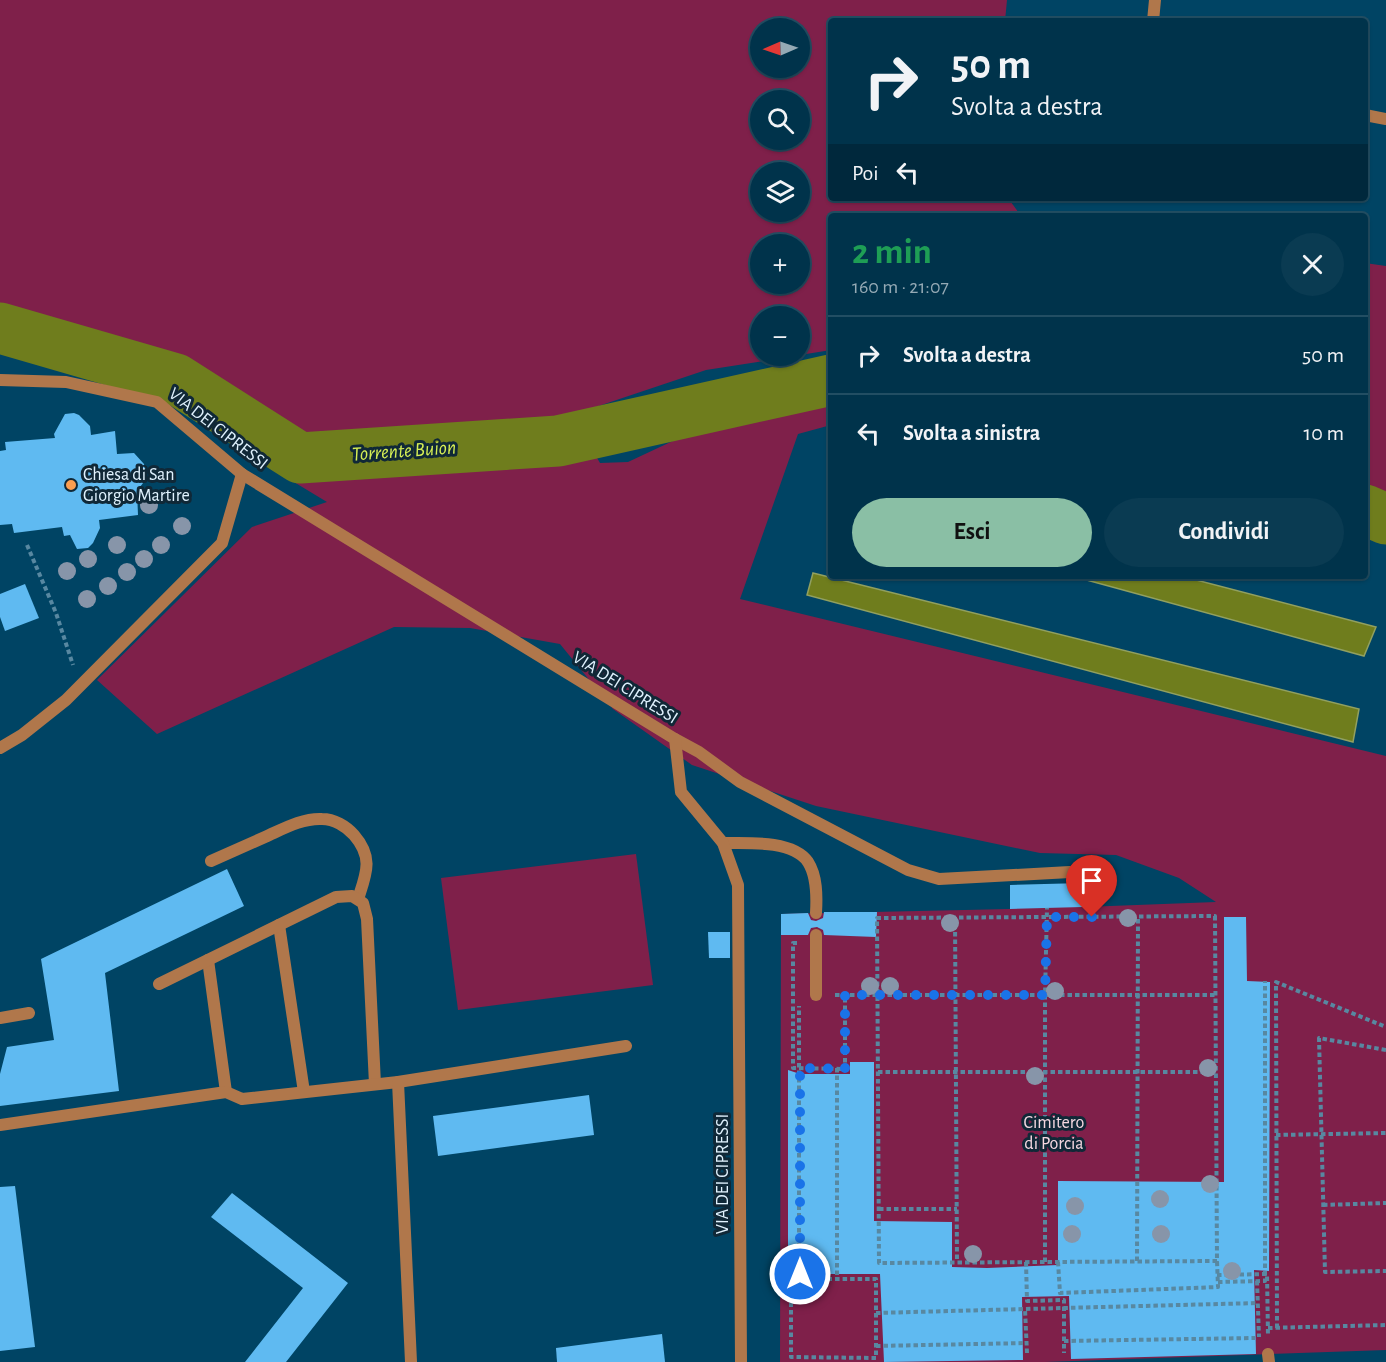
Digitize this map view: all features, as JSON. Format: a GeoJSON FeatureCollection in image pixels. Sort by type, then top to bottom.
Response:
{"type":"FeatureCollection","features":[{"type":"Feature","properties":{"kind":"street"},"geometry":{"type":"LineString","coordinates":[[1153,18],[1155,0]]}},
{"type":"Feature","properties":{"kind":"street"},"geometry":{"type":"LineString","coordinates":[[1368,116],[1386,119]]}},
{"type":"Feature","properties":{"kind":"street","name":"VIA DEI CIPRESSI"},"geometry":{"type":"LineString","coordinates":[[0,380],[66,382],[157,402],[242,474],[675,739],[681,792],[723,843],[738,885],[741,1362]]}},
{"type":"Feature","properties":{"kind":"street"},"geometry":{"type":"LineString","coordinates":[[0,748],[22,735],[66,700],[222,543],[242,474]]}},
{"type":"Feature","properties":{"kind":"street"},"geometry":{"type":"LineString","coordinates":[[675,739],[699,752],[741,782],[908,870],[939,879],[1070,872]]}},
{"type":"Feature","properties":{"kind":"street"},"geometry":{"type":"LineString","coordinates":[[211,861],[289,826],[312,819],[324,819],[343,825],[358,839],[363,849],[368,870],[358,899]]}},
{"type":"Feature","properties":{"kind":"street"},"geometry":{"type":"LineString","coordinates":[[723,843],[774,845],[788,848],[799,854],[808,861],[813,873],[816,887],[816,913]]}},
{"type":"Feature","properties":{"kind":"street"},"geometry":{"type":"LineString","coordinates":[[159,984],[336,897],[352,896],[363,903],[367,919],[375,1084]]}},
{"type":"Feature","properties":{"kind":"street"},"geometry":{"type":"LineString","coordinates":[[279,925],[304,1092]]}},
{"type":"Feature","properties":{"kind":"street"},"geometry":{"type":"LineString","coordinates":[[816,935],[816,995]]}},
{"type":"Feature","properties":{"kind":"street"},"geometry":{"type":"LineString","coordinates":[[208,960],[226,1092]]}},
{"type":"Feature","properties":{"kind":"street"},"geometry":{"type":"LineString","coordinates":[[0,1018],[29,1013]]}},
{"type":"Feature","properties":{"kind":"street"},"geometry":{"type":"LineString","coordinates":[[0,1125],[226,1092],[242,1099],[398,1082],[626,1046]]}},
{"type":"Feature","properties":{"kind":"street"},"geometry":{"type":"LineString","coordinates":[[398,1082],[411,1362]]}},
{"type":"Feature","properties":{"kind":"path"},"geometry":{"type":"LineString","coordinates":[[27,545],[56,613],[80,686]]}},
{"type":"Feature","properties":{"kind":"path"},"geometry":{"type":"LineString","coordinates":[[1045,1262],[1047,908]]}},
{"type":"Feature","properties":{"kind":"path"},"geometry":{"type":"LineString","coordinates":[[1137,1261],[1138,916]]}},
{"type":"Feature","properties":{"kind":"path"},"geometry":{"type":"LineString","coordinates":[[1058,1262],[1060,1293],[1218,1287],[1215,916],[877,918],[879,1263],[1217,1261]]}},
{"type":"Feature","properties":{"kind":"path"},"geometry":{"type":"LineString","coordinates":[[955,917],[957,1262]]}},
{"type":"Feature","properties":{"kind":"path"},"geometry":{"type":"LineString","coordinates":[[793,942],[793,1068],[800,1071],[845,1069],[845,995]]}},
{"type":"Feature","properties":{"kind":"path"},"geometry":{"type":"LineString","coordinates":[[1218,1282],[1265,1281],[1265,981]]}},
{"type":"Feature","properties":{"kind":"path"},"geometry":{"type":"LineString","coordinates":[[1277,1328],[1276,982],[1386,1027]]}},
{"type":"Feature","properties":{"kind":"path"},"geometry":{"type":"LineString","coordinates":[[816,995],[1215,995]]}},
{"type":"Feature","properties":{"kind":"path"},"geometry":{"type":"LineString","coordinates":[[1386,1050],[1319,1038],[1325,1272],[1386,1271]]}},
{"type":"Feature","properties":{"kind":"path"},"geometry":{"type":"LineString","coordinates":[[837,1068],[837,1279]]}},
{"type":"Feature","properties":{"kind":"path"},"geometry":{"type":"LineString","coordinates":[[800,1071],[800,1279]]}},
{"type":"Feature","properties":{"kind":"path"},"geometry":{"type":"LineString","coordinates":[[790,1279],[800,1279],[837,1279],[876,1279],[876,1358],[791,1357],[791,1280],[799,1280],[800,1071]]}},
{"type":"Feature","properties":{"kind":"path"},"geometry":{"type":"LineString","coordinates":[[878,1072],[1216,1072]]}},
{"type":"Feature","properties":{"kind":"path"},"geometry":{"type":"LineString","coordinates":[[1276,1135],[1386,1133]]}},
{"type":"Feature","properties":{"kind":"path"},"geometry":{"type":"LineString","coordinates":[[1323,1205],[1386,1203]]}},
{"type":"Feature","properties":{"kind":"path"},"geometry":{"type":"LineString","coordinates":[[879,1209],[957,1209]]}},
{"type":"Feature","properties":{"kind":"path"},"geometry":{"type":"LineString","coordinates":[[1026,1262],[1027,1301],[1064,1300],[1064,1353]]}},
{"type":"Feature","properties":{"kind":"path"},"geometry":{"type":"LineString","coordinates":[[1217,1275],[1267,1274],[1268,1328],[1386,1325]]}},
{"type":"Feature","properties":{"kind":"path"},"geometry":{"type":"LineString","coordinates":[[1257,1281],[1259,1344]]}},
{"type":"Feature","properties":{"kind":"path"},"geometry":{"type":"LineString","coordinates":[[876,1313],[1258,1303]]}},
{"type":"Feature","properties":{"kind":"path"},"geometry":{"type":"LineString","coordinates":[[1025,1309],[1027,1353]]}},
{"type":"Feature","properties":{"kind":"path"},"geometry":{"type":"LineString","coordinates":[[1064,1341],[1255,1338]]}},
{"type":"Feature","properties":{"kind":"path"},"geometry":{"type":"LineString","coordinates":[[876,1346],[1027,1343]]}},
{"type":"Feature","properties":{"kind":"green space","name":"Cimitero di Porcia"},"geometry":{"type":"Polygon","coordinates":[[[0,0],[1007,0],[1005,18],[828,18],[828,201],[1010,201],[1019,213],[828,213],[828,350],[810,353],[810,306],[750,306],[750,363],[706,370],[518,433],[463,466],[507,451],[554,443],[589,444],[600,463],[628,462],[756,402],[828,405],[828,426],[798,434],[740,599],[1386,756],[1386,1350],[1045,1362],[780,1362],[781,914],[1010,909],[1083,883],[1084,907],[1216,902],[1179,878],[1116,855],[1040,853],[816,806],[692,765],[613,709],[560,644],[470,628],[394,627],[157,734],[97,680],[252,527],[327,502],[279,473],[155,384],[89,364],[33,354],[0,352],[0,0]]]}},
{"type":"Feature","properties":{"kind":"green space"},"geometry":{"type":"Polygon","coordinates":[[[1368,263],[1386,266],[1386,529],[1368,518],[1368,263]]]}},
{"type":"Feature","properties":{"kind":"green space"},"geometry":{"type":"Polygon","coordinates":[[[636,854],[653,985],[458,1010],[441,878],[636,854]]]}},
{"type":"Feature","properties":{"kind":"shaded area"},"geometry":{"type":"Polygon","coordinates":[[[813,573],[828,577],[828,579],[837,579],[1359,709],[1353,742],[807,595],[813,573]]]}},
{"type":"Feature","properties":{"kind":"shaded area"},"geometry":{"type":"Polygon","coordinates":[[[1083,579],[1192,579],[1376,627],[1364,656],[1083,579]]]}},
{"type":"Feature","properties":{"kind":"building","name":"Chiesa di San Giorgio Martire"},"geometry":{"type":"Polygon","coordinates":[[[74,413],[90,426],[91,435],[115,431],[117,454],[134,453],[144,464],[146,479],[137,491],[138,515],[99,520],[100,528],[93,543],[88,548],[77,549],[70,535],[64,536],[62,527],[14,533],[12,524],[0,525],[0,451],[6,450],[5,442],[55,438],[54,434],[65,414],[74,413]]]}},
{"type":"Feature","properties":{"kind":"building"},"geometry":{"type":"Polygon","coordinates":[[[25,584],[39,618],[5,631],[0,617],[0,594],[25,584]]]}},
{"type":"Feature","properties":{"kind":"building"},"geometry":{"type":"Polygon","coordinates":[[[227,869],[244,906],[105,973],[119,1091],[0,1106],[0,1074],[7,1047],[54,1040],[41,959],[227,869]]]}},
{"type":"Feature","properties":{"kind":"building"},"geometry":{"type":"Polygon","coordinates":[[[1083,883],[1083,907],[1010,909],[1010,885],[1083,883]]]}},
{"type":"Feature","properties":{"kind":"building"},"geometry":{"type":"Polygon","coordinates":[[[824,912],[877,912],[876,937],[824,935],[823,930],[817,927],[811,928],[808,935],[781,935],[781,914],[808,913],[811,920],[816,921],[823,918],[824,912]]]}},
{"type":"Feature","properties":{"kind":"building"},"geometry":{"type":"Polygon","coordinates":[[[1224,917],[1246,917],[1247,981],[1270,982],[1269,1271],[1254,1270],[1256,1354],[1071,1359],[1069,1296],[1022,1297],[1023,1360],[884,1362],[880,1274],[788,1274],[788,1070],[800,1074],[850,1074],[850,1062],[874,1062],[874,1221],[952,1222],[952,1267],[1058,1265],[1058,1181],[1224,1182],[1224,917]]]}},
{"type":"Feature","properties":{"kind":"building"},"geometry":{"type":"Polygon","coordinates":[[[708,932],[730,932],[730,958],[709,958],[708,932]]]}},
{"type":"Feature","properties":{"kind":"building"},"geometry":{"type":"Polygon","coordinates":[[[589,1095],[594,1135],[438,1156],[433,1116],[589,1095]]]}},
{"type":"Feature","properties":{"kind":"building"},"geometry":{"type":"Polygon","coordinates":[[[15,1186],[35,1347],[0,1351],[0,1187],[15,1186]]]}},
{"type":"Feature","properties":{"kind":"building"},"geometry":{"type":"Polygon","coordinates":[[[232,1193],[348,1283],[286,1362],[245,1362],[303,1288],[211,1217],[232,1193]]]}},
{"type":"Feature","properties":{"kind":"building"},"geometry":{"type":"Polygon","coordinates":[[[662,1334],[665,1362],[557,1362],[556,1348],[662,1334]]]}},
{"type":"Feature","properties":{"kind":"waterway","name":"Torrente Buion"},"geometry":{"type":"LineString","coordinates":[[0,328],[176,379],[300,458],[558,441],[828,381]]}},
{"type":"Feature","properties":{"kind":"waterway","name":"Torrente Buion"},"geometry":{"type":"LineString","coordinates":[[1368,511],[1386,519]]}},
{"type":"Feature","properties":{"kind":"place","name":"Chiesa di San Giorgio Martire"},"geometry":{"type":"Point","coordinates":[71,485]}},
{"type":"Feature","properties":{"kind":"route"},"geometry":{"type":"LineString","coordinates":[[800,1274],[800,1068],[845,1069],[845,995],[1045,995],[1047,917],[1092,917]]}}]}
